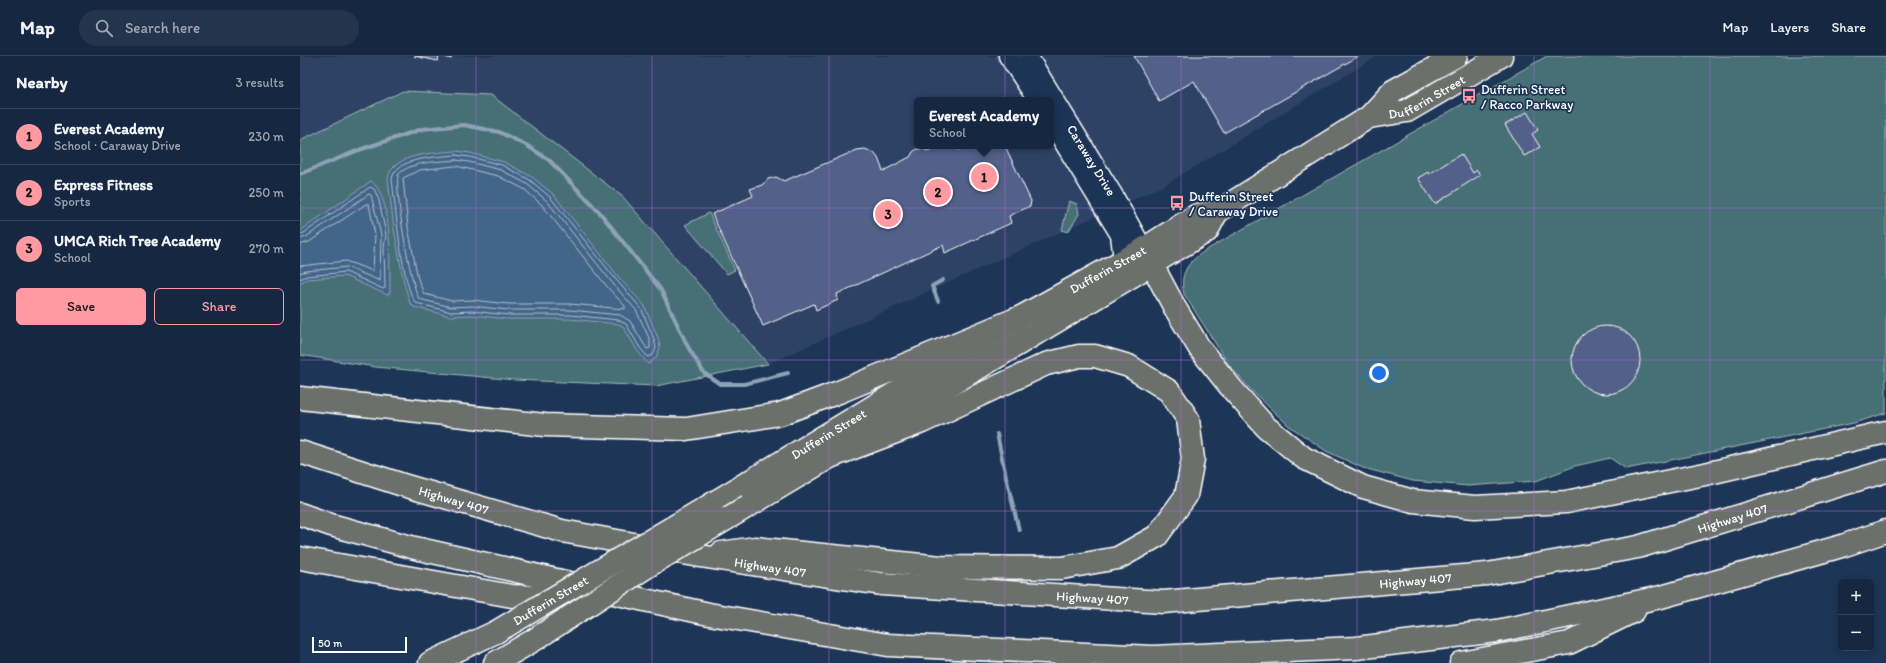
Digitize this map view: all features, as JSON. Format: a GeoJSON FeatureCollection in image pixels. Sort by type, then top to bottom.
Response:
{"type":"FeatureCollection","features":[{"type":"Feature","properties":{"kind":"main road","name":"Dufferin Street"},"geometry":{"type":"LineString","coordinates":[[495,663],[534,640],[648,566],[827,458],[1147,257],[1207,231],[1217,212],[1369,117],[1393,91],[1456,56]]}},
{"type":"Feature","properties":{"kind":"main road","name":"Dufferin Street"},"geometry":{"type":"LineString","coordinates":[[1369,117],[1407,111],[1498,57]]}},
{"type":"Feature","properties":{"kind":"main road","name":"Dufferin Street"},"geometry":{"type":"LineString","coordinates":[[443,663],[712,504],[1021,317],[1123,260],[1147,257]]}},
{"type":"Feature","properties":{"kind":"main road"},"geometry":{"type":"LineString","coordinates":[[1147,257],[1200,349],[1266,427],[1311,461],[1363,487],[1413,501],[1475,507],[1566,502],[1705,474],[1886,432]]}},
{"type":"Feature","properties":{"kind":"main road"},"geometry":{"type":"LineString","coordinates":[[300,398],[545,425],[686,428],[780,414],[839,392],[1021,317]]}},
{"type":"Feature","properties":{"kind":"main road"},"geometry":{"type":"LineString","coordinates":[[700,556],[754,548],[941,567],[1055,568],[1118,558],[1157,536],[1186,496],[1193,459],[1188,419],[1169,391],[1129,366],[1095,356],[1079,356],[1046,364],[922,422],[827,458]]}},
{"type":"Feature","properties":{"kind":"main road","name":"Highway 407"},"geometry":{"type":"LineString","coordinates":[[300,452],[403,485],[562,531],[700,556],[881,584],[1163,602],[1487,574],[1638,547],[1886,471]]}},
{"type":"Feature","properties":{"kind":"main road"},"geometry":{"type":"LineString","coordinates":[[300,514],[331,525],[415,548],[649,601],[709,614],[888,645],[1153,657],[1356,648],[1497,631],[1661,597],[1842,546],[1886,531]]}},
{"type":"Feature","properties":{"kind":"main road"},"geometry":{"type":"LineString","coordinates":[[300,558],[512,596],[649,601]]}},
{"type":"Feature","properties":{"kind":"main road"},"geometry":{"type":"LineString","coordinates":[[1461,663],[1569,643],[1661,597]]}},
{"type":"Feature","properties":{"kind":"main road"},"geometry":{"type":"LineString","coordinates":[[430,663],[496,632]]}},
{"type":"Feature","properties":{"kind":"street"},"geometry":{"type":"LineString","coordinates":[[1008,56],[1035,97]]}},
{"type":"Feature","properties":{"kind":"street","name":"Caraway Drive"},"geometry":{"type":"LineString","coordinates":[[1028,56],[1053,97]]}},
{"type":"Feature","properties":{"kind":"street","name":"Caraway Drive"},"geometry":{"type":"LineString","coordinates":[[1054,98],[1114,196],[1147,257]]}},
{"type":"Feature","properties":{"kind":"street","name":"Caraway Drive"},"geometry":{"type":"LineString","coordinates":[[1054,127],[1120,235],[1123,260]]}},
{"type":"Feature","properties":{"kind":"shaded area"},"geometry":{"type":"Polygon","coordinates":[[[300,56],[1378,56],[1163,186],[768,364],[623,197],[403,91],[300,140],[300,56]]]}},
{"type":"Feature","properties":{"kind":"green space"},"geometry":{"type":"Polygon","coordinates":[[[1547,56],[1886,56],[1886,413],[1854,423],[1626,469],[1610,458],[1575,466],[1536,481],[1468,486],[1413,481],[1363,468],[1326,451],[1288,425],[1252,391],[1229,365],[1184,294],[1184,274],[1194,259],[1201,253],[1227,238],[1547,56]]]}},
{"type":"Feature","properties":{"kind":"green space"},"geometry":{"type":"Polygon","coordinates":[[[403,91],[491,95],[623,197],[768,364],[656,386],[515,380],[375,367],[300,355],[300,140],[403,91]]]}},
{"type":"Feature","properties":{"kind":"green space"},"geometry":{"type":"Polygon","coordinates":[[[1069,201],[1077,204],[1079,214],[1068,232],[1062,230],[1069,201]]]}},
{"type":"Feature","properties":{"kind":"green space"},"geometry":{"type":"Polygon","coordinates":[[[709,213],[735,270],[727,274],[685,225],[709,213]]]}},
{"type":"Feature","properties":{"kind":"water"},"geometry":{"type":"Polygon","coordinates":[[[456,151],[504,162],[532,177],[553,194],[621,280],[644,305],[658,338],[660,348],[656,358],[648,364],[637,350],[623,326],[618,324],[570,319],[507,319],[472,315],[450,316],[414,307],[410,303],[404,283],[394,229],[388,179],[391,170],[397,164],[406,159],[426,154],[456,151]]]}},
{"type":"Feature","properties":{"kind":"water"},"geometry":{"type":"Polygon","coordinates":[[[371,181],[378,190],[384,202],[387,217],[390,250],[390,293],[387,295],[345,276],[307,279],[300,283],[300,231],[371,181]]]}},
{"type":"Feature","properties":{"kind":"building"},"geometry":{"type":"Polygon","coordinates":[[[414,56],[439,56],[438,61],[414,56]]]}},
{"type":"Feature","properties":{"kind":"building"},"geometry":{"type":"Polygon","coordinates":[[[442,56],[452,56],[451,59],[442,56]]]}},
{"type":"Feature","properties":{"kind":"building"},"geometry":{"type":"Polygon","coordinates":[[[1134,56],[1359,56],[1224,133],[1194,81],[1159,101],[1134,56]]]}},
{"type":"Feature","properties":{"kind":"building"},"geometry":{"type":"Polygon","coordinates":[[[1527,112],[1538,130],[1532,134],[1540,147],[1524,156],[1505,125],[1527,112]]]}},
{"type":"Feature","properties":{"kind":"building"},"geometry":{"type":"Polygon","coordinates":[[[865,149],[874,153],[878,158],[883,171],[910,157],[917,149],[928,151],[932,149],[1006,149],[1031,201],[1030,206],[1009,216],[1011,223],[945,253],[943,245],[837,294],[838,300],[816,310],[814,304],[763,326],[712,214],[753,196],[750,189],[762,185],[768,179],[776,177],[784,181],[857,150],[865,149]]]}},
{"type":"Feature","properties":{"kind":"building"},"geometry":{"type":"Polygon","coordinates":[[[1461,154],[1473,173],[1477,170],[1480,175],[1435,204],[1418,178],[1428,172],[1429,174],[1461,154]]]}},
{"type":"Feature","properties":{"kind":"building"},"geometry":{"type":"Polygon","coordinates":[[[1606,326],[1619,329],[1630,336],[1637,347],[1640,360],[1637,373],[1630,384],[1619,391],[1606,394],[1593,391],[1582,384],[1575,373],[1572,360],[1575,347],[1582,336],[1593,329],[1606,326]]]}},
{"type":"Feature","properties":{"kind":"waterway"},"geometry":{"type":"LineString","coordinates":[[300,174],[359,150],[422,129],[464,125],[499,132],[526,145],[549,160],[601,214],[661,290],[688,347],[704,373],[720,384],[744,384],[788,373]]}},
{"type":"Feature","properties":{"kind":"waterway"},"geometry":{"type":"LineString","coordinates":[[938,301],[932,286],[943,280]]}},
{"type":"Feature","properties":{"kind":"waterway"},"geometry":{"type":"LineString","coordinates":[[997,434],[1019,530]]}},
{"type":"Feature","properties":{"kind":"place","name":"Dufferin Street / Racco Parkway"},"geometry":{"type":"Point","coordinates":[1469,96]}},
{"type":"Feature","properties":{"kind":"place","name":"Everest Academy"},"geometry":{"type":"Point","coordinates":[984,177]}},
{"type":"Feature","properties":{"kind":"place","name":"Express Fitness"},"geometry":{"type":"Point","coordinates":[938,192]}},
{"type":"Feature","properties":{"kind":"place","name":"Dufferin Street / Caraway Drive"},"geometry":{"type":"Point","coordinates":[1177,203]}},
{"type":"Feature","properties":{"kind":"place","name":"UMCA Rich Tree Academy"},"geometry":{"type":"Point","coordinates":[888,214]}}]}
